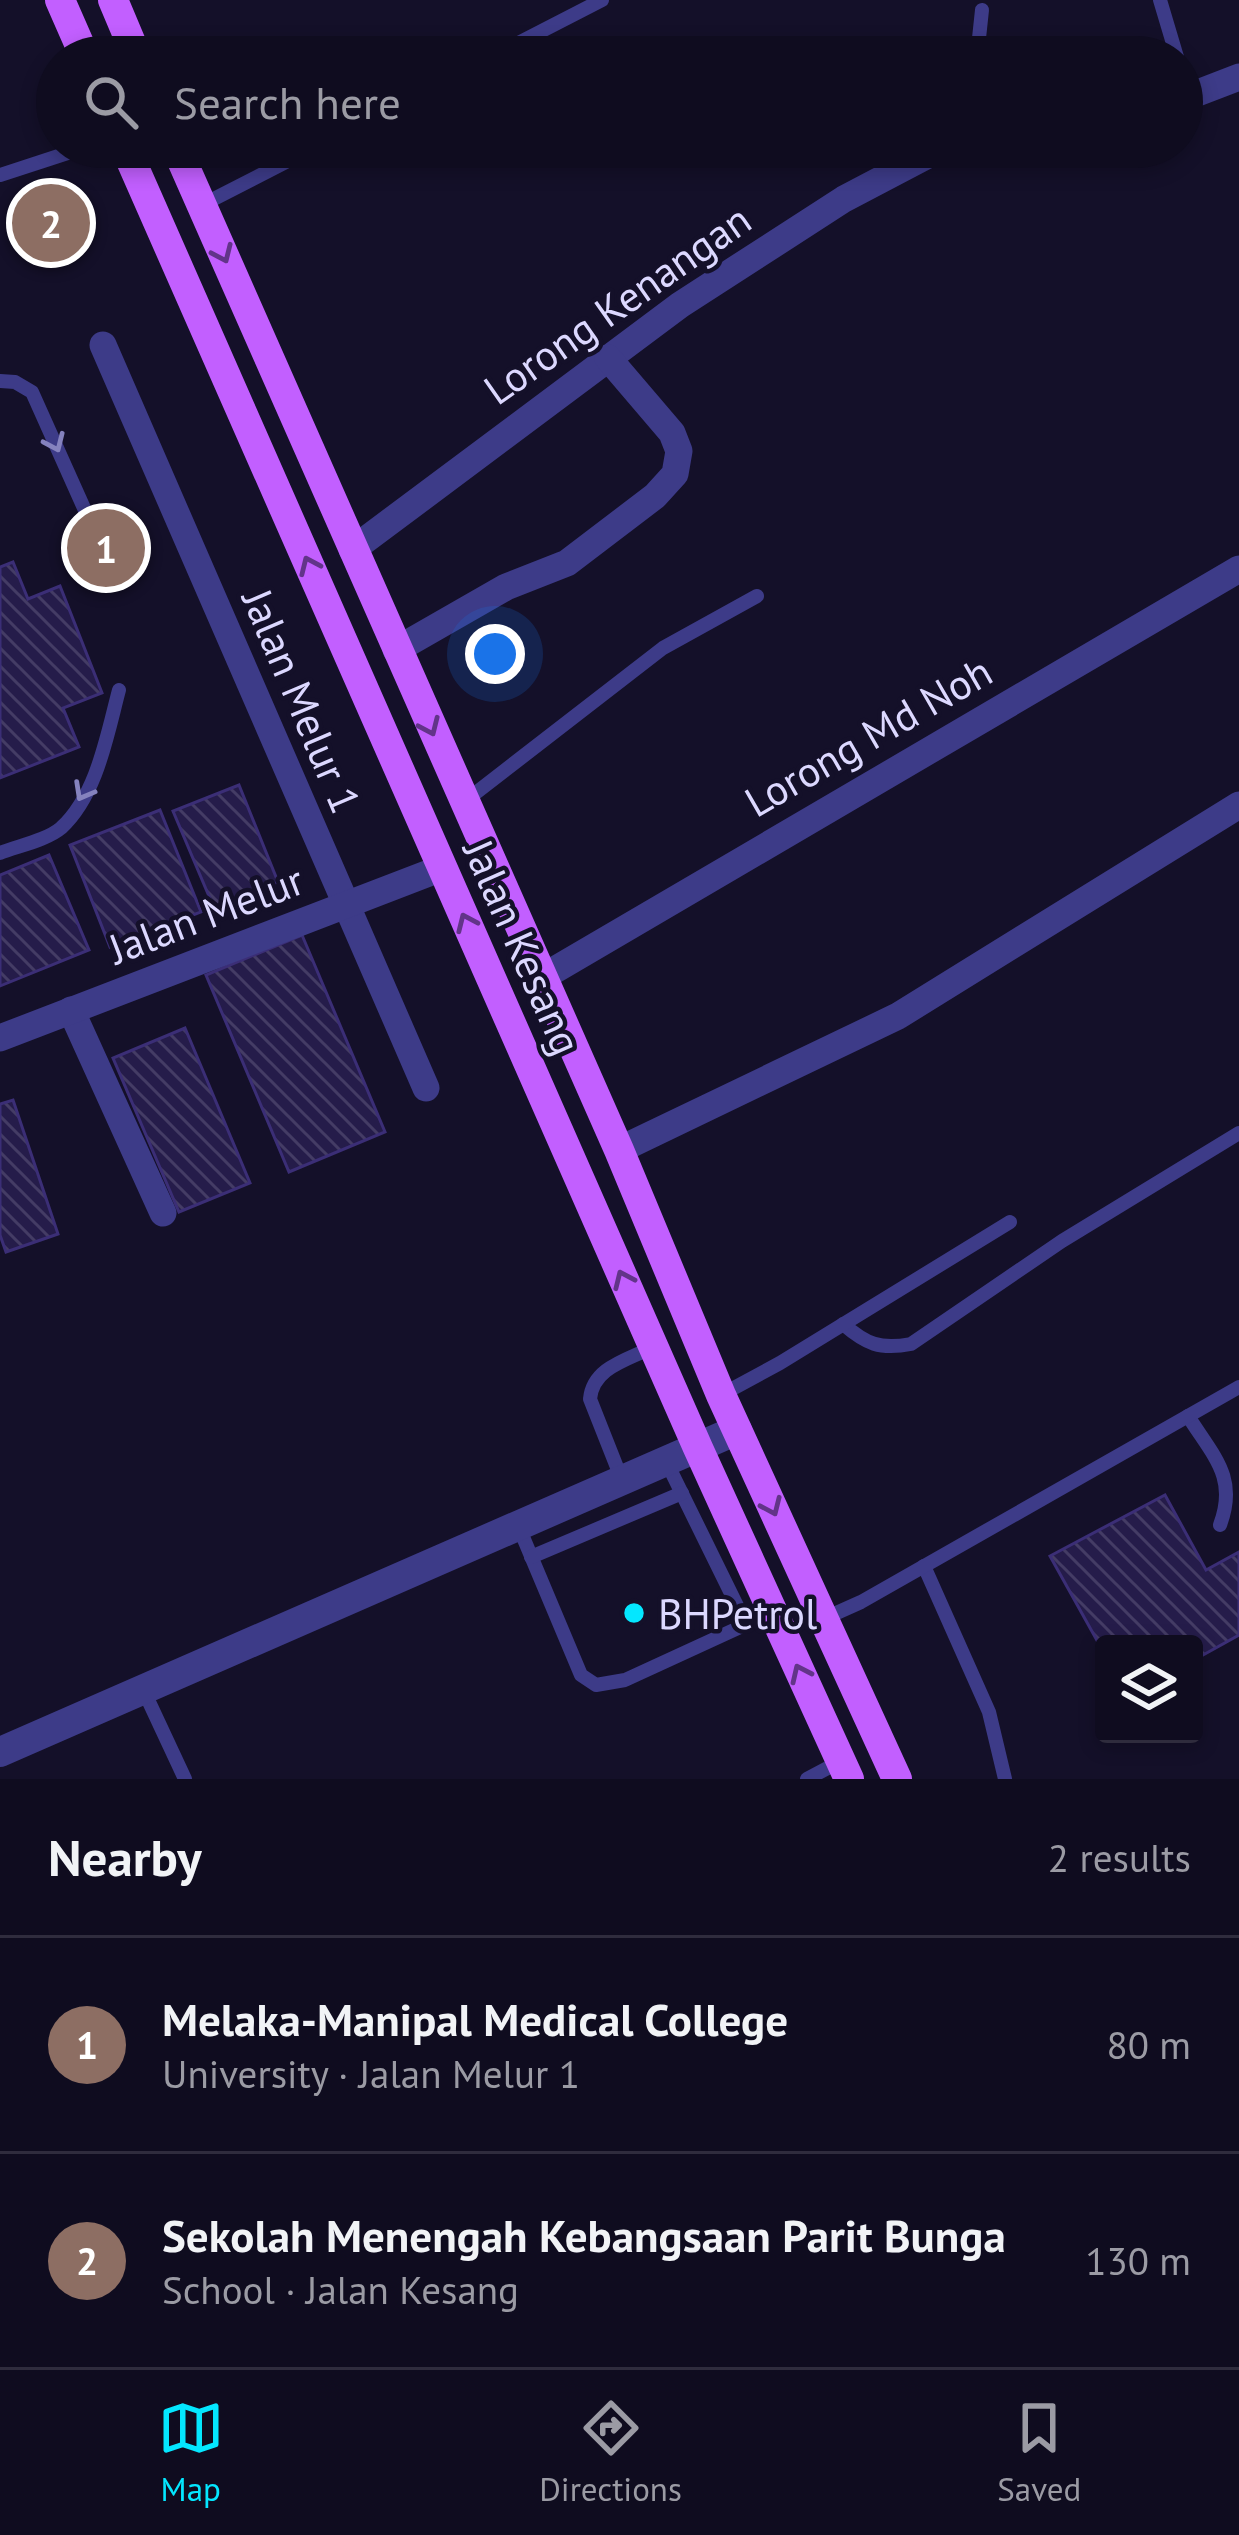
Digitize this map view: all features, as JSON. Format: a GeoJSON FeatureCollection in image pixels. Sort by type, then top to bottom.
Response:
{"type":"FeatureCollection","features":[{"type":"Feature","properties":{"kind":"main road"},"geometry":{"type":"LineString","coordinates":[[60,0],[76,36]]}},
{"type":"Feature","properties":{"kind":"main road"},"geometry":{"type":"LineString","coordinates":[[113,0],[128,36]]}},
{"type":"Feature","properties":{"kind":"main road","name":"Jalan Kesang"},"geometry":{"type":"LineString","coordinates":[[134,168],[698,1448],[759,1618],[845,1770]]}},
{"type":"Feature","properties":{"kind":"main road","name":"Jalan Kesang"},"geometry":{"type":"LineString","coordinates":[[185,168],[541,978],[733,1388],[737,1430],[897,1779]]}},
{"type":"Feature","properties":{"kind":"street"},"geometry":{"type":"LineString","coordinates":[[1203,86],[1239,77]]}},
{"type":"Feature","properties":{"kind":"street","name":"Lorong Kenangan"},"geometry":{"type":"LineString","coordinates":[[352,550],[680,305],[844,199],[903,168]]}},
{"type":"Feature","properties":{"kind":"street","name":"Jalan Melur 1"},"geometry":{"type":"LineString","coordinates":[[103,346],[427,1088]]}},
{"type":"Feature","properties":{"kind":"street"},"geometry":{"type":"LineString","coordinates":[[396,650],[506,587],[567,563],[655,496],[675,474],[679,451],[672,433],[608,358]]}},
{"type":"Feature","properties":{"kind":"street","name":"Lorong Md Noh"},"geometry":{"type":"LineString","coordinates":[[541,978],[1239,569]]}},
{"type":"Feature","properties":{"kind":"street"},"geometry":{"type":"LineString","coordinates":[[619,1150],[898,1016],[1239,805]]}},
{"type":"Feature","properties":{"kind":"street","name":"Jalan Melur"},"geometry":{"type":"LineString","coordinates":[[0,1038],[442,868]]}},
{"type":"Feature","properties":{"kind":"street"},"geometry":{"type":"LineString","coordinates":[[71,1010],[163,1213]]}},
{"type":"Feature","properties":{"kind":"street"},"geometry":{"type":"LineString","coordinates":[[0,1752],[737,1430]]}},
{"type":"Feature","properties":{"kind":"lane"},"geometry":{"type":"LineString","coordinates":[[531,36],[602,0]]}},
{"type":"Feature","properties":{"kind":"lane"},"geometry":{"type":"LineString","coordinates":[[1160,0],[1171,36]]}},
{"type":"Feature","properties":{"kind":"lane"},"geometry":{"type":"LineString","coordinates":[[979,36],[982,10]]}},
{"type":"Feature","properties":{"kind":"lane"},"geometry":{"type":"LineString","coordinates":[[0,175],[36,163]]}},
{"type":"Feature","properties":{"kind":"lane"},"geometry":{"type":"LineString","coordinates":[[202,205],[274,168]]}},
{"type":"Feature","properties":{"kind":"lane"},"geometry":{"type":"LineString","coordinates":[[0,381],[14,382],[32,392],[92,526]]}},
{"type":"Feature","properties":{"kind":"lane"},"geometry":{"type":"LineString","coordinates":[[464,802],[664,648],[758,596]]}},
{"type":"Feature","properties":{"kind":"lane"},"geometry":{"type":"LineString","coordinates":[[0,853],[59,830],[83,796],[103,753],[118,690]]}},
{"type":"Feature","properties":{"kind":"lane"},"geometry":{"type":"LineString","coordinates":[[843,1324],[865,1343],[889,1348],[911,1344],[1062,1241],[1239,1133]]}},
{"type":"Feature","properties":{"kind":"lane"},"geometry":{"type":"LineString","coordinates":[[733,1388],[1010,1222]]}},
{"type":"Feature","properties":{"kind":"lane"},"geometry":{"type":"LineString","coordinates":[[622,1480],[590,1399],[591,1385],[599,1374],[653,1347]]}},
{"type":"Feature","properties":{"kind":"lane"},"geometry":{"type":"LineString","coordinates":[[823,1619],[861,1602],[1239,1387]]}},
{"type":"Feature","properties":{"kind":"lane"},"geometry":{"type":"LineString","coordinates":[[1188,1416],[1228,1480],[1228,1504],[1220,1525]]}},
{"type":"Feature","properties":{"kind":"lane"},"geometry":{"type":"LineString","coordinates":[[518,1525],[581,1675],[596,1685],[625,1679],[759,1618],[666,1461]]}},
{"type":"Feature","properties":{"kind":"lane"},"geometry":{"type":"LineString","coordinates":[[531,1557],[682,1493]]}},
{"type":"Feature","properties":{"kind":"lane"},"geometry":{"type":"LineString","coordinates":[[924,1566],[989,1712],[1005,1779]]}},
{"type":"Feature","properties":{"kind":"lane"},"geometry":{"type":"LineString","coordinates":[[142,1688],[184,1779]]}},
{"type":"Feature","properties":{"kind":"lane"},"geometry":{"type":"LineString","coordinates":[[807,1779],[845,1770]]}},
{"type":"Feature","properties":{"kind":"building"},"geometry":{"type":"Polygon","coordinates":[[[13,562],[28,599],[60,586],[102,693],[63,708],[79,747],[0,778],[0,567],[13,562]]]}},
{"type":"Feature","properties":{"kind":"building"},"geometry":{"type":"Polygon","coordinates":[[[239,785],[278,882],[214,908],[173,811],[239,785]]]}},
{"type":"Feature","properties":{"kind":"building"},"geometry":{"type":"Polygon","coordinates":[[[160,810],[201,912],[110,947],[70,845],[160,810]]]}},
{"type":"Feature","properties":{"kind":"building"},"geometry":{"type":"Polygon","coordinates":[[[49,855],[89,950],[0,986],[0,875],[49,855]]]}},
{"type":"Feature","properties":{"kind":"building"},"geometry":{"type":"Polygon","coordinates":[[[302,935],[385,1132],[289,1172],[206,975],[302,935]]]}},
{"type":"Feature","properties":{"kind":"building"},"geometry":{"type":"Polygon","coordinates":[[[185,1028],[250,1183],[179,1212],[113,1058],[185,1028]]]}},
{"type":"Feature","properties":{"kind":"building"},"geometry":{"type":"Polygon","coordinates":[[[13,1100],[58,1234],[6,1252],[0,1235],[0,1104],[13,1100]]]}},
{"type":"Feature","properties":{"kind":"building"},"geometry":{"type":"Polygon","coordinates":[[[1165,1495],[1206,1570],[1239,1552],[1239,1635],[1203,1655],[1203,1635],[1095,1637],[1050,1556],[1165,1495]]]}},
{"type":"Feature","properties":{"kind":"place","name":"Sekolah Menengah Kebangsaan Parit Bunga"},"geometry":{"type":"Point","coordinates":[51,223]}},
{"type":"Feature","properties":{"kind":"place","name":"Melaka-Manipal Medical College"},"geometry":{"type":"Point","coordinates":[106,548]}},
{"type":"Feature","properties":{"kind":"place","name":"BHPetrol"},"geometry":{"type":"Point","coordinates":[634,1613]}}]}
